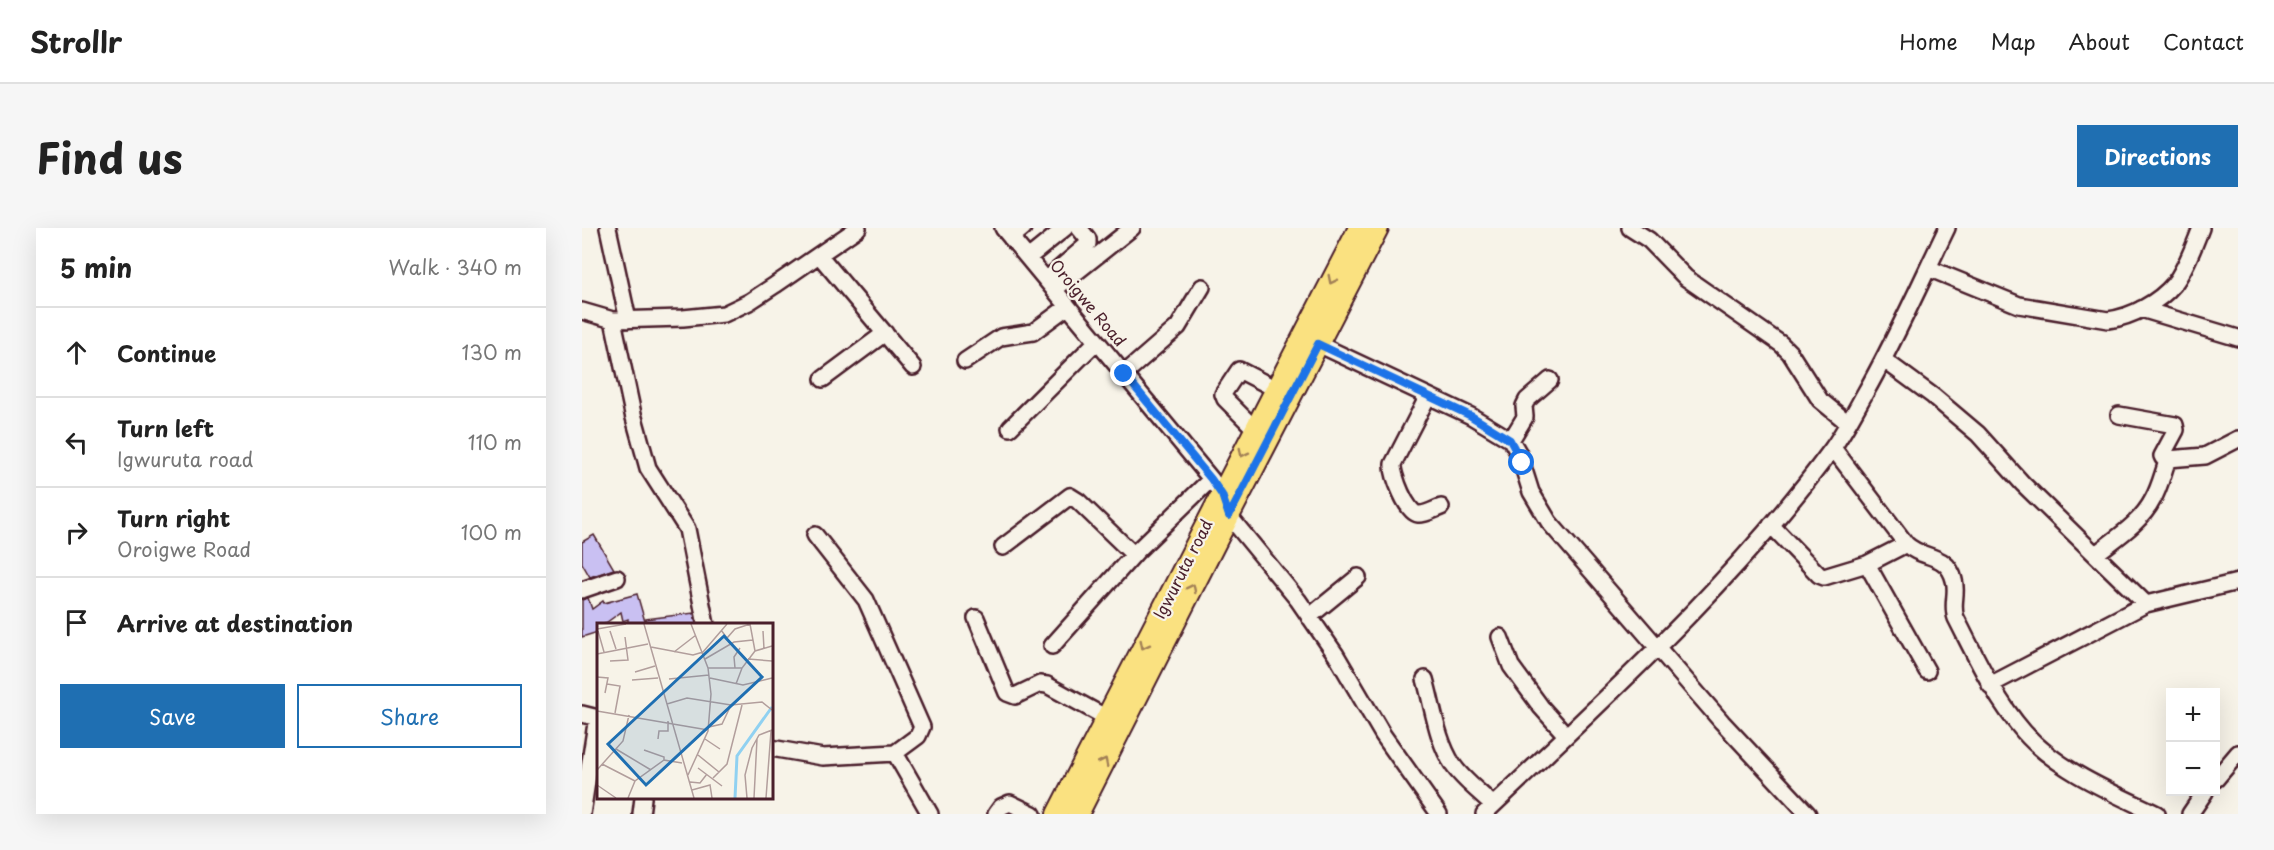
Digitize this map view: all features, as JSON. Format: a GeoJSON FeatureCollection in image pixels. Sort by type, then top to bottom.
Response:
{"type":"FeatureCollection","features":[{"type":"Feature","properties":{"kind":"main road","name":"Igwuruta road"},"geometry":{"type":"LineString","coordinates":[[1057,814],[1107,718],[1216,487],[1255,429],[1359,228]]}},
{"type":"Feature","properties":{"kind":"main road","name":"Igwuruta road"},"geometry":{"type":"LineString","coordinates":[[1078,814],[1378,228]]}},
{"type":"Feature","properties":{"kind":"street"},"geometry":{"type":"LineString","coordinates":[[608,228],[633,414],[648,468],[687,529],[705,623]]}},
{"type":"Feature","properties":{"kind":"street"},"geometry":{"type":"LineString","coordinates":[[582,311],[621,320],[724,314],[749,302],[858,228]]}},
{"type":"Feature","properties":{"kind":"street"},"geometry":{"type":"LineString","coordinates":[[1028,258],[1065,228]]}},
{"type":"Feature","properties":{"kind":"street"},"geometry":{"type":"LineString","coordinates":[[1050,285],[1064,265],[1088,244],[1088,239],[1079,228]]}},
{"type":"Feature","properties":{"kind":"street"},"geometry":{"type":"LineString","coordinates":[[1050,285],[1132,228]]}},
{"type":"Feature","properties":{"kind":"street"},"geometry":{"type":"LineString","coordinates":[[1630,228],[1649,240],[1686,279],[1781,344],[1790,353],[1820,400],[1848,423]]}},
{"type":"Feature","properties":{"kind":"street"},"geometry":{"type":"LineString","coordinates":[[1425,679],[1442,744],[1454,765],[1489,810],[1725,578],[1833,448],[1884,360],[1947,228]]}},
{"type":"Feature","properties":{"kind":"street"},"geometry":{"type":"LineString","coordinates":[[1928,268],[1997,297],[2045,311],[2103,321],[2120,319],[2158,298],[2175,282],[2201,228]]}},
{"type":"Feature","properties":{"kind":"street","name":"Oroigwe Road"},"geometry":{"type":"LineString","coordinates":[[1012,231],[1028,258],[1067,307],[1216,487],[1229,516]]}},
{"type":"Feature","properties":{"kind":"street"},"geometry":{"type":"LineString","coordinates":[[1047,243],[1064,265]]}},
{"type":"Feature","properties":{"kind":"street"},"geometry":{"type":"LineString","coordinates":[[819,255],[913,367]]}},
{"type":"Feature","properties":{"kind":"street"},"geometry":{"type":"LineString","coordinates":[[1124,374],[1178,327],[1202,287]]}},
{"type":"Feature","properties":{"kind":"street"},"geometry":{"type":"LineString","coordinates":[[965,361],[1001,337],[1033,332],[1067,307]]}},
{"type":"Feature","properties":{"kind":"street"},"geometry":{"type":"LineString","coordinates":[[2141,309],[2238,338]]}},
{"type":"Feature","properties":{"kind":"street"},"geometry":{"type":"LineString","coordinates":[[823,379],[885,333]]}},
{"type":"Feature","properties":{"kind":"street"},"geometry":{"type":"LineString","coordinates":[[1010,428],[1096,342]]}},
{"type":"Feature","properties":{"kind":"street"},"geometry":{"type":"LineString","coordinates":[[1318,344],[1471,416],[1510,440],[1519,454],[1531,492],[1549,522],[1804,813]]}},
{"type":"Feature","properties":{"kind":"street"},"geometry":{"type":"LineString","coordinates":[[1884,360],[1933,396],[1978,434],[2023,484],[2146,604]]}},
{"type":"Feature","properties":{"kind":"street"},"geometry":{"type":"LineString","coordinates":[[1255,429],[1225,399],[1223,394],[1239,370],[1276,389]]}},
{"type":"Feature","properties":{"kind":"street"},"geometry":{"type":"LineString","coordinates":[[1510,440],[1525,417],[1524,406],[1527,400],[1550,380]]}},
{"type":"Feature","properties":{"kind":"street"},"geometry":{"type":"LineString","coordinates":[[1428,396],[1393,464],[1392,472],[1410,511],[1423,514],[1441,507]]}},
{"type":"Feature","properties":{"kind":"street"},"geometry":{"type":"LineString","coordinates":[[2119,416],[2175,425],[2176,430],[2162,456],[2168,459],[2205,456],[2238,439]]}},
{"type":"Feature","properties":{"kind":"street"},"geometry":{"type":"LineString","coordinates":[[1833,448],[1906,544],[1911,549],[1941,561],[1950,570],[1955,581],[1954,613],[1990,685],[2024,731],[2033,741],[2077,774],[2100,788],[2157,814]]}},
{"type":"Feature","properties":{"kind":"street"},"geometry":{"type":"LineString","coordinates":[[2096,554],[2124,532],[2146,510],[2154,499],[2168,459]]}},
{"type":"Feature","properties":{"kind":"street"},"geometry":{"type":"LineString","coordinates":[[1052,646],[1136,552],[1216,487]]}},
{"type":"Feature","properties":{"kind":"street"},"geometry":{"type":"LineString","coordinates":[[1003,547],[1070,496],[1131,552],[1136,552]]}},
{"type":"Feature","properties":{"kind":"street"},"geometry":{"type":"LineString","coordinates":[[1229,516],[1310,617],[1336,655],[1383,735],[1439,814]]}},
{"type":"Feature","properties":{"kind":"street"},"geometry":{"type":"LineString","coordinates":[[1771,525],[1824,577],[1867,564],[1906,544]]}},
{"type":"Feature","properties":{"kind":"street"},"geometry":{"type":"LineString","coordinates":[[772,748],[823,757],[895,753],[918,736],[922,727],[866,600],[815,535]]}},
{"type":"Feature","properties":{"kind":"street"},"geometry":{"type":"LineString","coordinates":[[1867,564],[1927,671]]}},
{"type":"Feature","properties":{"kind":"street"},"geometry":{"type":"LineString","coordinates":[[1310,617],[1358,577]]}},
{"type":"Feature","properties":{"kind":"street"},"geometry":{"type":"LineString","coordinates":[[582,590],[617,578]]}},
{"type":"Feature","properties":{"kind":"street"},"geometry":{"type":"LineString","coordinates":[[1990,685],[2146,604],[2238,582]]}},
{"type":"Feature","properties":{"kind":"street"},"geometry":{"type":"LineString","coordinates":[[976,618],[1007,693],[1015,696],[1040,684],[1047,685],[1107,718]]}},
{"type":"Feature","properties":{"kind":"street"},"geometry":{"type":"LineString","coordinates":[[1500,638],[1511,666],[1541,707],[1566,735]]}},
{"type":"Feature","properties":{"kind":"street"},"geometry":{"type":"LineString","coordinates":[[582,814],[593,716]]}},
{"type":"Feature","properties":{"kind":"street"},"geometry":{"type":"LineString","coordinates":[[895,753],[930,814]]}},
{"type":"Feature","properties":{"kind":"street"},"geometry":{"type":"LineString","coordinates":[[2220,774],[2238,753]]}},
{"type":"Feature","properties":{"kind":"street"},"geometry":{"type":"LineString","coordinates":[[2190,814],[2202,796]]}},
{"type":"Feature","properties":{"kind":"street"},"geometry":{"type":"LineString","coordinates":[[640,814],[643,799]]}},
{"type":"Feature","properties":{"kind":"street"},"geometry":{"type":"LineString","coordinates":[[996,814],[1001,807],[1010,803],[1033,814]]}},
{"type":"Feature","properties":{"kind":"building"},"geometry":{"type":"Polygon","coordinates":[[[594,535],[614,569],[590,577],[582,563],[582,542],[594,535]]]}},
{"type":"Feature","properties":{"kind":"building"},"geometry":{"type":"Polygon","coordinates":[[[637,594],[645,623],[628,623],[628,619],[623,621],[621,612],[606,623],[597,623],[597,632],[582,637],[582,600],[588,598],[592,609],[603,601],[604,603],[637,594]]]}},
{"type":"Feature","properties":{"kind":"building"},"geometry":{"type":"Polygon","coordinates":[[[694,613],[696,623],[647,623],[646,619],[694,613]]]}},
{"type":"Feature","properties":{"kind":"route"},"geometry":{"type":"LineString","coordinates":[[1124,374],[1211,479],[1222,495],[1229,516],[1318,344],[1471,416],[1510,440],[1522,463]]}}]}
